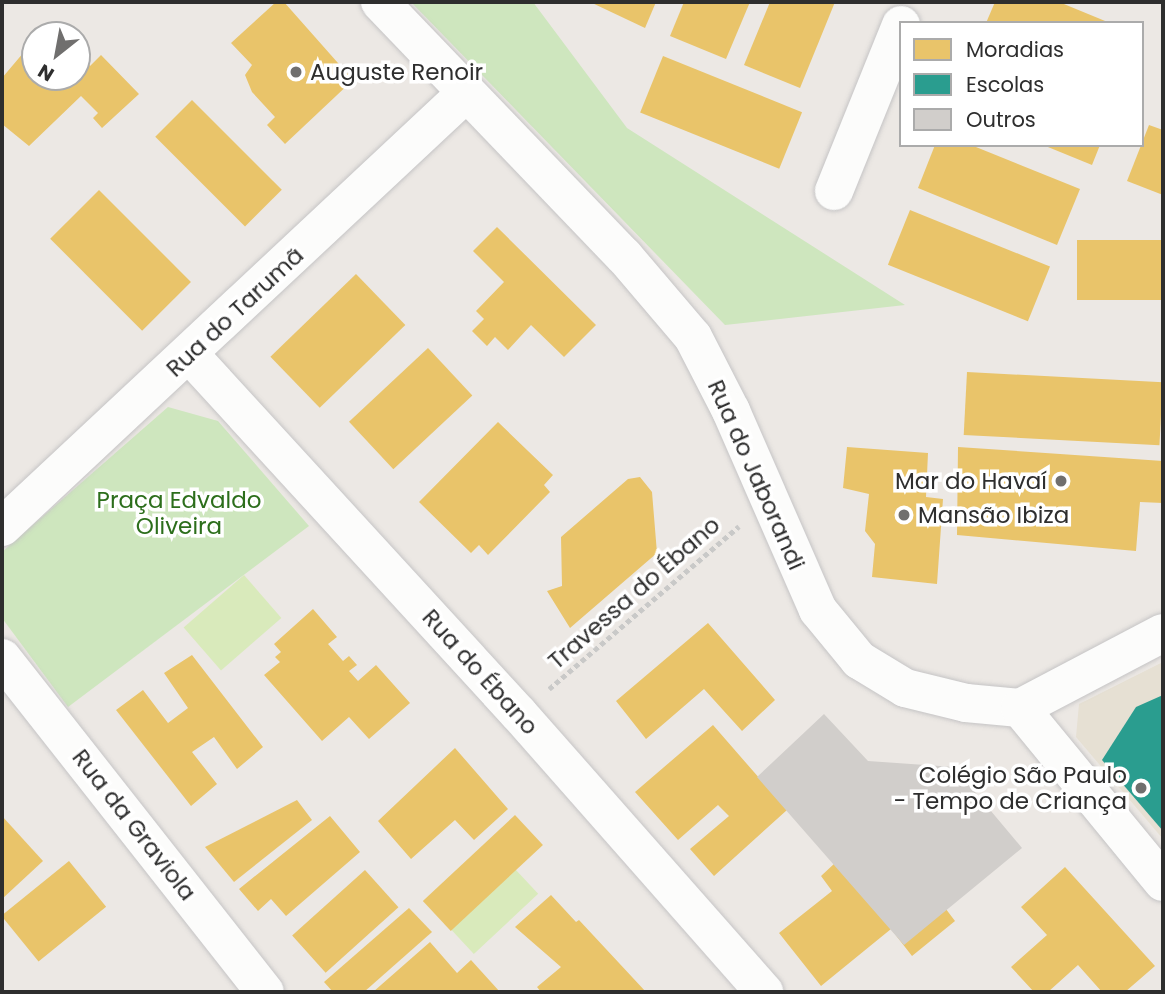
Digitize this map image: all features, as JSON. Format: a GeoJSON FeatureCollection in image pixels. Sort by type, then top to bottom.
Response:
{"type":"FeatureCollection","features":[{"type":"Feature","properties":{"kind":"street","name":"Rua do Jaborandi"},"geometry":{"type":"LineString","coordinates":[[380,2],[465,94],[624,256],[693,337],[771,499],[794,563],[818,610],[859,660],[905,688],[966,703],[1020,708]]}},
{"type":"Feature","properties":{"kind":"street"},"geometry":{"type":"LineString","coordinates":[[902,21],[910,2]]}},
{"type":"Feature","properties":{"kind":"street"},"geometry":{"type":"LineString","coordinates":[[834,191],[899,29]]}},
{"type":"Feature","properties":{"kind":"street","name":"Rua do Tarumã"},"geometry":{"type":"LineString","coordinates":[[2,527],[190,355],[465,94]]}},
{"type":"Feature","properties":{"kind":"street","name":"Rua do Ébano"},"geometry":{"type":"LineString","coordinates":[[190,355],[519,714],[764,992]]}},
{"type":"Feature","properties":{"kind":"street"},"geometry":{"type":"LineString","coordinates":[[1163,633],[1020,708],[1163,882]]}},
{"type":"Feature","properties":{"kind":"street","name":"Rua da Graviola"},"geometry":{"type":"LineString","coordinates":[[2,658],[265,992]]}},
{"type":"Feature","properties":{"kind":"path","name":"Travessa do Ébano"},"geometry":{"type":"LineString","coordinates":[[519,714],[771,499]]}},
{"type":"Feature","properties":{"kind":"shaded area","name":"Colégio São Paulo - Tempo de Criança"},"geometry":{"type":"Polygon","coordinates":[[[1163,662],[1163,839],[1076,737],[1079,704],[1163,662]]]}},
{"type":"Feature","properties":{"kind":"green space"},"geometry":{"type":"Polygon","coordinates":[[[411,2],[533,2],[627,128],[905,305],[725,325],[411,2]]]}},
{"type":"Feature","properties":{"kind":"green space","name":"Praça Edvaldo Oliveira"},"geometry":{"type":"Polygon","coordinates":[[[168,407],[218,421],[309,526],[68,707],[2,618],[2,552],[168,407]]]}},
{"type":"Feature","properties":{"kind":"green space"},"geometry":{"type":"Polygon","coordinates":[[[244,575],[281,618],[221,671],[184,627],[244,575]]]}},
{"type":"Feature","properties":{"kind":"green space"},"geometry":{"type":"Polygon","coordinates":[[[515,869],[538,894],[474,954],[451,929],[515,869]]]}},
{"type":"Feature","properties":{"kind":"building: Moradias","name":"Auguste Renoir"},"geometry":{"type":"Polygon","coordinates":[[[276,2],[284,2],[353,80],[285,144],[267,125],[275,117],[252,92],[245,75],[252,65],[231,43],[276,2]]]}},
{"type":"Feature","properties":{"kind":"building: Moradias"},"geometry":{"type":"Polygon","coordinates":[[[590,2],[656,2],[645,28],[590,2]]]}},
{"type":"Feature","properties":{"kind":"building: Moradias"},"geometry":{"type":"Polygon","coordinates":[[[684,2],[750,2],[726,59],[670,36],[684,2]]]}},
{"type":"Feature","properties":{"kind":"building: Moradias"},"geometry":{"type":"Polygon","coordinates":[[[770,2],[835,2],[800,88],[744,65],[770,2]]]}},
{"type":"Feature","properties":{"kind":"building: Moradias"},"geometry":{"type":"Polygon","coordinates":[[[995,2],[1059,2],[1105,21],[987,21],[995,2]]]}},
{"type":"Feature","properties":{"kind":"building: Moradias"},"geometry":{"type":"Polygon","coordinates":[[[101,55],[139,94],[102,128],[93,118],[98,113],[81,96],[29,146],[2,124],[2,78],[21,56],[21,91],[91,91],[91,65],[101,55]]]}},
{"type":"Feature","properties":{"kind":"building: Moradias"},"geometry":{"type":"Polygon","coordinates":[[[663,56],[802,112],[779,169],[640,113],[663,56]]]}},
{"type":"Feature","properties":{"kind":"building: Moradias"},"geometry":{"type":"Polygon","coordinates":[[[192,100],[282,190],[245,227],[155,137],[192,100]]]}},
{"type":"Feature","properties":{"kind":"building: Moradias"},"geometry":{"type":"Polygon","coordinates":[[[1149,125],[1163,130],[1163,195],[1127,181],[1140,147],[1144,147],[1149,125]]]}},
{"type":"Feature","properties":{"kind":"building: Moradias"},"geometry":{"type":"Polygon","coordinates":[[[934,147],[976,147],[1080,189],[1057,245],[918,188],[934,147]]]}},
{"type":"Feature","properties":{"kind":"building: Moradias"},"geometry":{"type":"Polygon","coordinates":[[[1048,147],[1099,147],[1092,165],[1048,147]]]}},
{"type":"Feature","properties":{"kind":"building: Moradias"},"geometry":{"type":"Polygon","coordinates":[[[99,190],[191,282],[142,331],[50,239],[99,190]]]}},
{"type":"Feature","properties":{"kind":"building: Moradias"},"geometry":{"type":"Polygon","coordinates":[[[910,210],[1050,267],[1028,321],[888,265],[910,210]]]}},
{"type":"Feature","properties":{"kind":"building: Moradias"},"geometry":{"type":"Polygon","coordinates":[[[497,227],[596,325],[564,357],[531,325],[508,350],[495,337],[487,346],[472,331],[484,319],[476,311],[504,282],[473,251],[497,227]]]}},
{"type":"Feature","properties":{"kind":"building: Moradias"},"geometry":{"type":"Polygon","coordinates":[[[1077,240],[1163,240],[1163,300],[1077,300],[1077,240]]]}},
{"type":"Feature","properties":{"kind":"building: Moradias"},"geometry":{"type":"Polygon","coordinates":[[[356,274],[405,325],[320,408],[270,357],[356,274]]]}},
{"type":"Feature","properties":{"kind":"building: Moradias"},"geometry":{"type":"Polygon","coordinates":[[[428,348],[472,396],[393,469],[349,422],[428,348]]]}},
{"type":"Feature","properties":{"kind":"building: Moradias"},"geometry":{"type":"Polygon","coordinates":[[[967,372],[1163,382],[1159,445],[964,435],[967,372]]]}},
{"type":"Feature","properties":{"kind":"building: Moradias"},"geometry":{"type":"Polygon","coordinates":[[[498,422],[553,475],[544,485],[550,492],[488,555],[479,545],[471,553],[419,502],[498,422]]]}},
{"type":"Feature","properties":{"kind":"building: Moradias","name":"Mansão Ibiza"},"geometry":{"type":"Polygon","coordinates":[[[847,447],[928,453],[926,497],[943,499],[937,584],[872,577],[875,544],[865,531],[869,494],[843,488],[847,447]]]}},
{"type":"Feature","properties":{"kind":"building: Moradias","name":"Mar do Havaí"},"geometry":{"type":"Polygon","coordinates":[[[958,447],[1163,461],[1163,503],[1140,502],[1136,551],[957,535],[958,447]]]}},
{"type":"Feature","properties":{"kind":"building: Moradias"},"geometry":{"type":"Polygon","coordinates":[[[640,477],[652,492],[657,553],[570,628],[547,591],[562,586],[561,537],[628,479],[640,477]]]}},
{"type":"Feature","properties":{"kind":"building: Moradias"},"geometry":{"type":"Polygon","coordinates":[[[313,609],[337,637],[328,644],[343,661],[349,656],[357,665],[349,671],[358,681],[376,665],[410,703],[369,739],[349,717],[322,741],[264,675],[280,662],[275,657],[281,652],[274,644],[313,609]]]}},
{"type":"Feature","properties":{"kind":"building: Moradias"},"geometry":{"type":"Polygon","coordinates":[[[708,623],[775,700],[742,731],[704,689],[646,739],[616,701],[708,623]]]}},
{"type":"Feature","properties":{"kind":"building: Moradias"},"geometry":{"type":"Polygon","coordinates":[[[192,655],[263,747],[237,769],[214,737],[192,752],[217,784],[191,806],[116,710],[143,690],[168,723],[188,708],[164,673],[192,655]]]}},
{"type":"Feature","properties":{"kind":"building: Moradias"},"geometry":{"type":"Polygon","coordinates":[[[713,725],[787,810],[714,876],[690,849],[729,816],[718,805],[678,840],[635,792],[713,725]]]}},
{"type":"Feature","properties":{"kind":"building: Moradias"},"geometry":{"type":"Polygon","coordinates":[[[455,748],[508,809],[474,840],[455,820],[411,859],[378,821],[455,748]]]}},
{"type":"Feature","properties":{"kind":"building: Moradias"},"geometry":{"type":"Polygon","coordinates":[[[953,792],[995,840],[933,892],[955,921],[912,956],[891,929],[821,986],[779,933],[832,891],[821,876],[835,863],[908,806],[919,820],[953,792]]]}},
{"type":"Feature","properties":{"kind":"building: Moradias"},"geometry":{"type":"Polygon","coordinates":[[[297,800],[312,820],[234,882],[205,847],[297,800]]]}},
{"type":"Feature","properties":{"kind":"building: Moradias"},"geometry":{"type":"Polygon","coordinates":[[[515,815],[543,845],[451,931],[423,901],[515,815]]]}},
{"type":"Feature","properties":{"kind":"building: Moradias"},"geometry":{"type":"Polygon","coordinates":[[[2,816],[43,861],[2,899],[2,816]]]}},
{"type":"Feature","properties":{"kind":"building: Moradias"},"geometry":{"type":"Polygon","coordinates":[[[330,816],[360,852],[286,916],[271,899],[258,911],[239,889],[330,816]]]}},
{"type":"Feature","properties":{"kind":"building: Moradias"},"geometry":{"type":"Polygon","coordinates":[[[69,861],[106,907],[39,962],[2,915],[69,861]]]}},
{"type":"Feature","properties":{"kind":"building: Moradias"},"geometry":{"type":"Polygon","coordinates":[[[1065,867],[1155,966],[1125,992],[1102,992],[1078,965],[1048,992],[1034,992],[1011,967],[1047,935],[1021,907],[1065,867]]]}},
{"type":"Feature","properties":{"kind":"building: Moradias"},"geometry":{"type":"Polygon","coordinates":[[[365,870],[398,907],[326,973],[292,936],[365,870]]]}},
{"type":"Feature","properties":{"kind":"building: Moradias"},"geometry":{"type":"Polygon","coordinates":[[[551,895],[576,922],[579,920],[646,992],[541,992],[537,987],[561,967],[515,927],[551,895]]]}},
{"type":"Feature","properties":{"kind":"building: Moradias"},"geometry":{"type":"Polygon","coordinates":[[[409,908],[432,932],[364,992],[333,992],[324,982],[409,908]]]}},
{"type":"Feature","properties":{"kind":"building: Moradias"},"geometry":{"type":"Polygon","coordinates":[[[430,942],[457,973],[471,960],[500,992],[373,992],[430,942]]]}},
{"type":"Feature","properties":{"kind":"building: Escolas"},"geometry":{"type":"Polygon","coordinates":[[[1163,695],[1163,831],[1102,760],[1136,707],[1163,695]]]}},
{"type":"Feature","properties":{"kind":"building: Outros"},"geometry":{"type":"Polygon","coordinates":[[[824,714],[868,761],[954,767],[1022,848],[904,945],[757,777],[824,714]]]}},
{"type":"Feature","properties":{"kind":"place","name":"Auguste Renoir"},"geometry":{"type":"Point","coordinates":[296,72]}},
{"type":"Feature","properties":{"kind":"place","name":"Mar do Havaí"},"geometry":{"type":"Point","coordinates":[1061,481]}},
{"type":"Feature","properties":{"kind":"place","name":"Mansão Ibiza"},"geometry":{"type":"Point","coordinates":[904,515]}},
{"type":"Feature","properties":{"kind":"place","name":"Colégio São Paulo - Tempo de Criança"},"geometry":{"type":"Point","coordinates":[1141,788]}}]}
